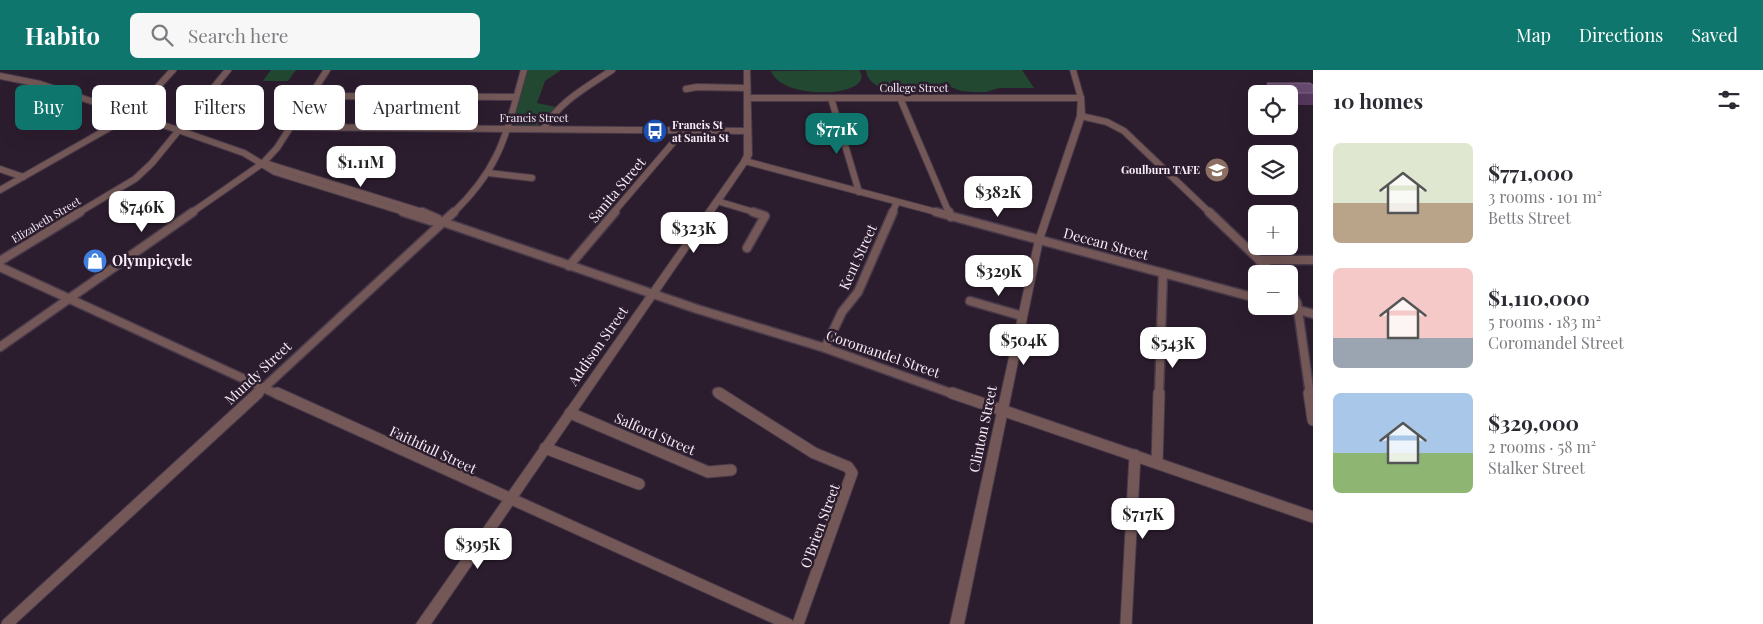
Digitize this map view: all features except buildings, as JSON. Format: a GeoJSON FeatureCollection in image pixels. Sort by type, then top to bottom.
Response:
{"type":"FeatureCollection","features":[{"type":"Feature","properties":{"kind":"street"},"geometry":{"type":"LineString","coordinates":[[159,85],[173,70]]}},
{"type":"Feature","properties":{"kind":"street","name":"Elizabeth Street"},"geometry":{"type":"LineString","coordinates":[[216,85],[228,70]]}},
{"type":"Feature","properties":{"kind":"street"},"geometry":{"type":"LineString","coordinates":[[317,85],[327,70]]}},
{"type":"Feature","properties":{"kind":"street","name":"Mundy Street"},"geometry":{"type":"LineString","coordinates":[[7,624],[470,195],[489,173],[498,156],[524,70]]}},
{"type":"Feature","properties":{"kind":"street"},"geometry":{"type":"LineString","coordinates":[[544,128],[546,122],[562,106],[612,70]]}},
{"type":"Feature","properties":{"kind":"street","name":"Addison Street"},"geometry":{"type":"LineString","coordinates":[[423,624],[748,156],[747,70]]}},
{"type":"Feature","properties":{"kind":"street","name":"Clinton Street"},"geometry":{"type":"LineString","coordinates":[[957,624],[1039,240],[1081,116],[1081,98],[1073,70]]}},
{"type":"Feature","properties":{"kind":"street","name":"Coromandel Street"},"geometry":{"type":"LineString","coordinates":[[0,76],[40,84],[92,102]]}},
{"type":"Feature","properties":{"kind":"street"},"geometry":{"type":"LineString","coordinates":[[686,89],[697,87],[747,88]]}},
{"type":"Feature","properties":{"kind":"street"},"geometry":{"type":"LineString","coordinates":[[345,96],[516,97]]}},
{"type":"Feature","properties":{"kind":"street","name":"College Street"},"geometry":{"type":"LineString","coordinates":[[747,98],[1081,98]]}},
{"type":"Feature","properties":{"kind":"street"},"geometry":{"type":"LineString","coordinates":[[831,98],[859,192]]}},
{"type":"Feature","properties":{"kind":"street"},"geometry":{"type":"LineString","coordinates":[[900,98],[950,216]]}},
{"type":"Feature","properties":{"kind":"street"},"geometry":{"type":"LineString","coordinates":[[1081,116],[1106,122],[1124,131],[1264,265]]}},
{"type":"Feature","properties":{"kind":"street","name":"Francis Street"},"geometry":{"type":"LineString","coordinates":[[345,127],[748,131]]}},
{"type":"Feature","properties":{"kind":"street","name":"Sanita Street"},"geometry":{"type":"LineString","coordinates":[[569,266],[678,137],[678,129]]}},
{"type":"Feature","properties":{"kind":"street"},"geometry":{"type":"LineString","coordinates":[[0,190],[106,130]]}},
{"type":"Feature","properties":{"kind":"street","name":"Coromandel Street"},"geometry":{"type":"LineString","coordinates":[[178,130],[244,153],[262,163],[393,206],[431,221],[443,222],[652,294],[826,348],[1002,411],[1313,517]]}},
{"type":"Feature","properties":{"kind":"street","name":"Elizabeth Street"},"geometry":{"type":"LineString","coordinates":[[0,261],[135,179],[145,171],[178,130]]}},
{"type":"Feature","properties":{"kind":"street"},"geometry":{"type":"LineString","coordinates":[[0,347],[262,163],[277,148],[288,130]]}},
{"type":"Feature","properties":{"kind":"street","name":"Deccan Street"},"geometry":{"type":"LineString","coordinates":[[745,161],[1248,296]]}},
{"type":"Feature","properties":{"kind":"street"},"geometry":{"type":"LineString","coordinates":[[0,169],[23,178]]}},
{"type":"Feature","properties":{"kind":"street"},"geometry":{"type":"LineString","coordinates":[[489,173],[532,178]]}},
{"type":"Feature","properties":{"kind":"street"},"geometry":{"type":"LineString","coordinates":[[717,201],[765,216],[747,248]]}},
{"type":"Feature","properties":{"kind":"street","name":"Kent Street"},"geometry":{"type":"LineString","coordinates":[[826,348],[842,312],[858,292],[897,202]]}},
{"type":"Feature","properties":{"kind":"street"},"geometry":{"type":"LineString","coordinates":[[1259,260],[1313,260]]}},
{"type":"Feature","properties":{"kind":"street"},"geometry":{"type":"LineString","coordinates":[[0,267],[69,298]]}},
{"type":"Feature","properties":{"kind":"street"},"geometry":{"type":"LineString","coordinates":[[1158,463],[1163,274]]}},
{"type":"Feature","properties":{"kind":"street","name":"Faithfull Street"},"geometry":{"type":"LineString","coordinates":[[69,298],[510,500],[788,624]]}},
{"type":"Feature","properties":{"kind":"street"},"geometry":{"type":"LineString","coordinates":[[970,301],[1022,316]]}},
{"type":"Feature","properties":{"kind":"street"},"geometry":{"type":"LineString","coordinates":[[1313,314],[1298,310],[1313,420]]}},
{"type":"Feature","properties":{"kind":"street","name":"O'Brien Street"},"geometry":{"type":"LineString","coordinates":[[717,392],[814,454],[848,467],[852,473],[798,624]]}},
{"type":"Feature","properties":{"kind":"street","name":"Salford Street"},"geometry":{"type":"LineString","coordinates":[[570,413],[708,472],[731,470]]}},
{"type":"Feature","properties":{"kind":"street"},"geometry":{"type":"LineString","coordinates":[[546,448],[639,484]]}},
{"type":"Feature","properties":{"kind":"street"},"geometry":{"type":"LineString","coordinates":[[1126,624],[1135,455]]}},
{"type":"Feature","properties":{"kind":"green space"},"geometry":{"type":"Polygon","coordinates":[[[271,70],[296,70],[288,81],[263,81],[271,70]]]}},
{"type":"Feature","properties":{"kind":"green space"},"geometry":{"type":"Polygon","coordinates":[[[527,70],[561,70],[545,81],[537,103],[556,107],[538,125],[518,126],[514,124],[514,121],[527,70]]]}},
{"type":"Feature","properties":{"kind":"green space"},"geometry":{"type":"Polygon","coordinates":[[[859,70],[861,79],[855,86],[826,92],[792,88],[779,81],[771,71],[859,70]]]}},
{"type":"Feature","properties":{"kind":"green space"},"geometry":{"type":"Polygon","coordinates":[[[866,70],[1022,70],[1034,88],[999,88],[986,92],[974,92],[961,91],[941,83],[934,89],[924,92],[899,93],[876,85],[869,78],[866,70]]]}},
{"type":"Feature","properties":{"kind":"place","name":"Francis St at Sanita St"},"geometry":{"type":"Point","coordinates":[655,131]}},
{"type":"Feature","properties":{"kind":"place","name":"Goulburn TAFE"},"geometry":{"type":"Point","coordinates":[1217,170]}},
{"type":"Feature","properties":{"kind":"place","name":"Olympicycle"},"geometry":{"type":"Point","coordinates":[95,261]}}]}
